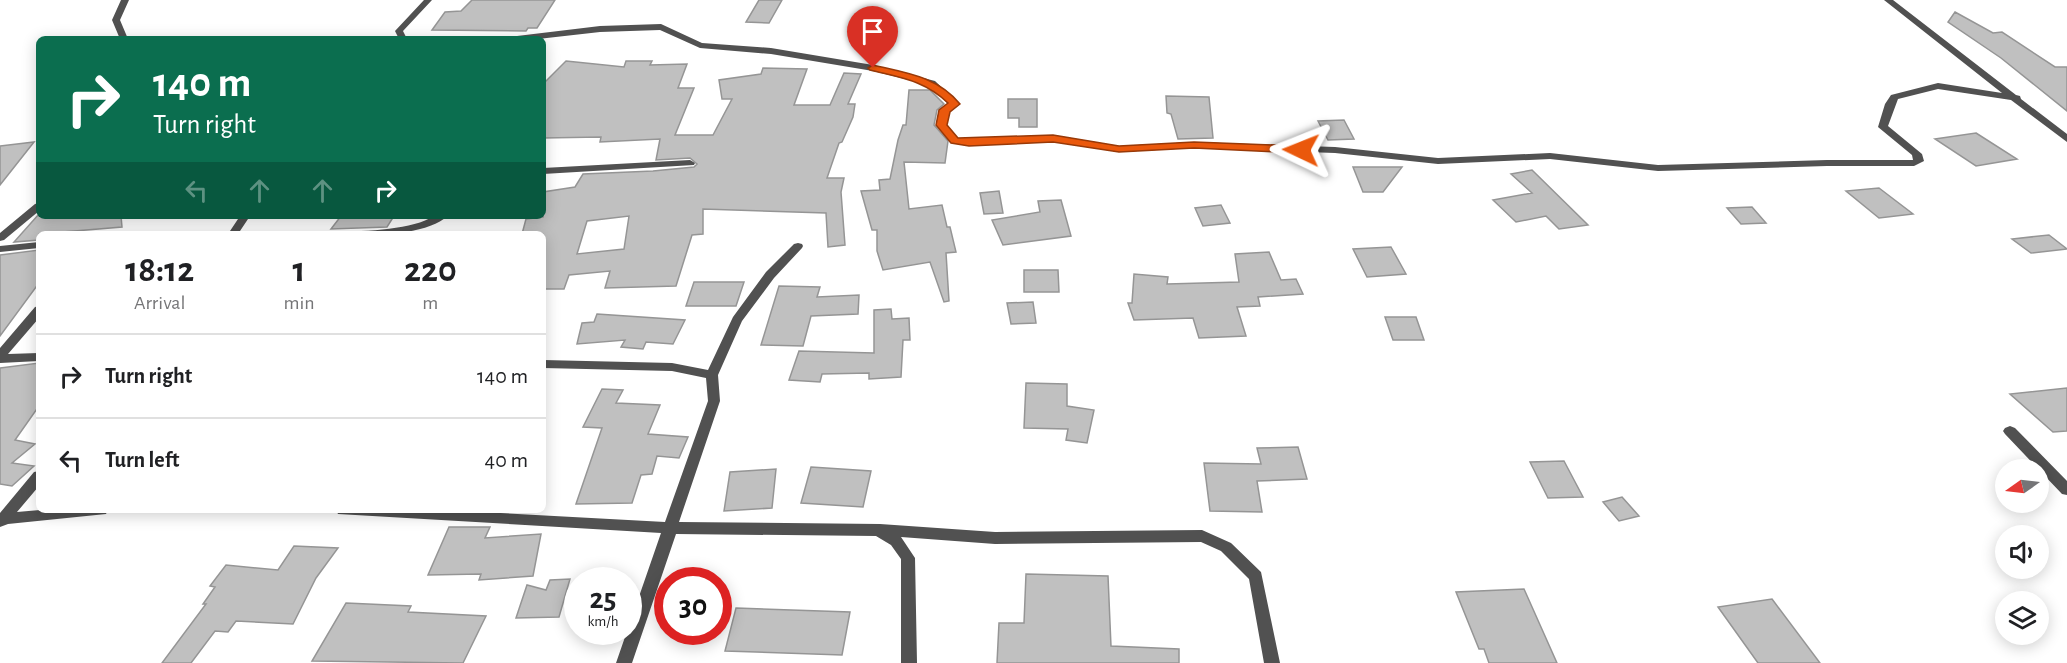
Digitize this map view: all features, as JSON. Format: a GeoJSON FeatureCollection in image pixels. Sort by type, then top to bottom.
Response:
{"type":"FeatureCollection","features":[{"type":"Feature","properties":{"kind":"street"},"geometry":{"type":"LineString","coordinates":[[122,36],[116,20],[125,0]]}},
{"type":"Feature","properties":{"kind":"street"},"geometry":{"type":"LineString","coordinates":[[402,36],[399,31],[428,0]]}},
{"type":"Feature","properties":{"kind":"street"},"geometry":{"type":"LineString","coordinates":[[1888,0],[2067,139]]}},
{"type":"Feature","properties":{"kind":"street"},"geometry":{"type":"LineString","coordinates":[[542,36],[600,29],[661,27],[700,45],[817,57],[873,68],[932,83],[954,104],[945,110],[941,125],[955,141],[969,143],[1053,138],[1119,149],[1194,145],[1335,150],[1438,161],[1550,156],[1658,168],[1914,163],[1919,161],[1917,154],[1883,127],[1894,97],[1938,86],[2017,99]]}},
{"type":"Feature","properties":{"kind":"street"},"geometry":{"type":"LineString","coordinates":[[546,171],[690,163]]}},
{"type":"Feature","properties":{"kind":"street"},"geometry":{"type":"LineString","coordinates":[[0,238],[36,208]]}},
{"type":"Feature","properties":{"kind":"street"},"geometry":{"type":"LineString","coordinates":[[371,231],[429,225],[438,219]]}},
{"type":"Feature","properties":{"kind":"street"},"geometry":{"type":"LineString","coordinates":[[0,249],[36,245]]}},
{"type":"Feature","properties":{"kind":"street"},"geometry":{"type":"LineString","coordinates":[[624,663],[714,401],[712,375],[736,320],[770,275],[798,246]]}},
{"type":"Feature","properties":{"kind":"street"},"geometry":{"type":"LineString","coordinates":[[0,357],[36,314]]}},
{"type":"Feature","properties":{"kind":"street"},"geometry":{"type":"LineString","coordinates":[[0,357],[36,357]]}},
{"type":"Feature","properties":{"kind":"street"},"geometry":{"type":"LineString","coordinates":[[546,364],[672,367],[712,375]]}},
{"type":"Feature","properties":{"kind":"street"},"geometry":{"type":"LineString","coordinates":[[2010,431],[2067,490]]}},
{"type":"Feature","properties":{"kind":"street"},"geometry":{"type":"LineString","coordinates":[[2,521],[36,480]]}},
{"type":"Feature","properties":{"kind":"street"},"geometry":{"type":"LineString","coordinates":[[2,521],[74,513]]}},
{"type":"Feature","properties":{"kind":"street"},"geometry":{"type":"LineString","coordinates":[[398,513],[670,528],[878,530],[995,538],[1202,536],[1226,547],[1256,576],[1272,663]]}},
{"type":"Feature","properties":{"kind":"street"},"geometry":{"type":"LineString","coordinates":[[878,530],[896,541],[908,558],[909,663]]}},
{"type":"Feature","properties":{"kind":"building"},"geometry":{"type":"Polygon","coordinates":[[[472,0],[555,0],[537,28],[528,28],[526,31],[432,30],[445,12],[461,11],[472,0]]]}},
{"type":"Feature","properties":{"kind":"building"},"geometry":{"type":"Polygon","coordinates":[[[759,0],[782,0],[769,23],[746,22],[759,0]]]}},
{"type":"Feature","properties":{"kind":"building"},"geometry":{"type":"Polygon","coordinates":[[[1955,12],[1993,33],[2002,32],[2055,67],[2067,67],[2067,111],[2001,58],[1948,22],[1955,12]]]}},
{"type":"Feature","properties":{"kind":"building"},"geometry":{"type":"Polygon","coordinates":[[[566,61],[624,67],[626,61],[652,61],[650,65],[687,64],[678,88],[694,88],[675,135],[713,135],[732,99],[722,99],[719,80],[761,74],[763,68],[807,69],[794,105],[830,105],[844,73],[861,74],[848,104],[855,104],[853,117],[842,142],[839,143],[827,178],[844,178],[841,192],[845,245],[828,247],[826,213],[703,209],[703,234],[692,235],[676,286],[605,288],[610,271],[569,275],[564,289],[546,289],[546,231],[523,231],[526,219],[546,219],[546,192],[575,187],[583,174],[653,171],[694,167],[697,164],[690,158],[656,160],[660,139],[600,142],[601,137],[546,138],[546,81],[566,61]],[[629,216],[587,221],[577,254],[624,249],[629,216]]]}},
{"type":"Feature","properties":{"kind":"building"},"geometry":{"type":"Polygon","coordinates":[[[909,90],[930,90],[944,104],[937,110],[934,125],[948,141],[945,163],[904,162],[909,209],[942,205],[947,227],[950,227],[956,252],[946,253],[949,301],[944,302],[930,262],[883,270],[877,251],[877,230],[872,230],[861,191],[880,190],[879,180],[890,179],[898,140],[903,125],[906,125],[909,90]]]}},
{"type":"Feature","properties":{"kind":"building"},"geometry":{"type":"Polygon","coordinates":[[[1166,96],[1209,97],[1213,138],[1178,139],[1171,114],[1167,113],[1166,96]]]}},
{"type":"Feature","properties":{"kind":"building"},"geometry":{"type":"Polygon","coordinates":[[[1008,99],[1037,99],[1037,127],[1019,127],[1019,118],[1008,118],[1008,99]]]}},
{"type":"Feature","properties":{"kind":"building"},"geometry":{"type":"Polygon","coordinates":[[[1344,120],[1354,139],[1328,140],[1318,121],[1344,120]]]}},
{"type":"Feature","properties":{"kind":"building"},"geometry":{"type":"Polygon","coordinates":[[[1976,133],[2017,159],[1976,166],[1935,139],[1976,133]]]}},
{"type":"Feature","properties":{"kind":"building"},"geometry":{"type":"Polygon","coordinates":[[[34,142],[0,185],[0,146],[34,142]]]}},
{"type":"Feature","properties":{"kind":"building"},"geometry":{"type":"Polygon","coordinates":[[[1353,167],[1402,167],[1383,192],[1363,192],[1353,167]]]}},
{"type":"Feature","properties":{"kind":"building"},"geometry":{"type":"Polygon","coordinates":[[[1532,170],[1588,225],[1559,229],[1546,216],[1516,222],[1493,200],[1532,193],[1511,174],[1532,170]]]}},
{"type":"Feature","properties":{"kind":"building"},"geometry":{"type":"Polygon","coordinates":[[[1879,188],[1913,214],[1879,218],[1846,191],[1879,188]]]}},
{"type":"Feature","properties":{"kind":"building"},"geometry":{"type":"Polygon","coordinates":[[[999,191],[1003,213],[984,214],[980,193],[999,191]]]}},
{"type":"Feature","properties":{"kind":"building"},"geometry":{"type":"Polygon","coordinates":[[[1061,200],[1071,236],[1003,245],[992,220],[1040,212],[1038,201],[1061,200]]]}},
{"type":"Feature","properties":{"kind":"building"},"geometry":{"type":"Polygon","coordinates":[[[1221,205],[1230,223],[1203,226],[1195,208],[1221,205]]]}},
{"type":"Feature","properties":{"kind":"building"},"geometry":{"type":"Polygon","coordinates":[[[1752,207],[1766,223],[1741,224],[1727,208],[1752,207]]]}},
{"type":"Feature","properties":{"kind":"building"},"geometry":{"type":"Polygon","coordinates":[[[36,217],[121,219],[122,227],[36,231],[36,240],[14,242],[36,217]]]}},
{"type":"Feature","properties":{"kind":"building"},"geometry":{"type":"Polygon","coordinates":[[[339,219],[392,219],[387,227],[331,229],[339,219]]]}},
{"type":"Feature","properties":{"kind":"building"},"geometry":{"type":"Polygon","coordinates":[[[2049,235],[2067,249],[2031,253],[2012,239],[2049,235]]]}},
{"type":"Feature","properties":{"kind":"building"},"geometry":{"type":"Polygon","coordinates":[[[1391,247],[1406,274],[1367,277],[1353,249],[1391,247]]]}},
{"type":"Feature","properties":{"kind":"building"},"geometry":{"type":"Polygon","coordinates":[[[36,250],[36,287],[0,336],[0,255],[36,250]]]}},
{"type":"Feature","properties":{"kind":"building"},"geometry":{"type":"Polygon","coordinates":[[[1269,252],[1281,280],[1296,279],[1303,294],[1258,297],[1260,306],[1237,307],[1246,336],[1199,338],[1193,318],[1134,320],[1128,303],[1132,303],[1134,274],[1168,277],[1167,284],[1239,282],[1235,254],[1269,252]]]}},
{"type":"Feature","properties":{"kind":"building"},"geometry":{"type":"Polygon","coordinates":[[[1024,270],[1058,270],[1059,292],[1024,292],[1024,270]]]}},
{"type":"Feature","properties":{"kind":"building"},"geometry":{"type":"Polygon","coordinates":[[[694,282],[744,282],[736,306],[686,306],[694,282]]]}},
{"type":"Feature","properties":{"kind":"building"},"geometry":{"type":"Polygon","coordinates":[[[779,286],[820,287],[817,297],[859,295],[858,314],[811,316],[803,346],[761,345],[779,286]]]}},
{"type":"Feature","properties":{"kind":"building"},"geometry":{"type":"Polygon","coordinates":[[[1033,302],[1036,323],[1011,324],[1007,303],[1033,302]]]}},
{"type":"Feature","properties":{"kind":"building"},"geometry":{"type":"Polygon","coordinates":[[[891,309],[892,319],[909,318],[910,340],[903,340],[901,377],[869,379],[869,373],[822,374],[820,382],[789,380],[799,351],[874,353],[874,310],[891,309]]]}},
{"type":"Feature","properties":{"kind":"building"},"geometry":{"type":"Polygon","coordinates":[[[597,314],[685,320],[673,344],[646,342],[643,349],[621,347],[625,340],[577,344],[582,323],[594,322],[597,314]]]}},
{"type":"Feature","properties":{"kind":"building"},"geometry":{"type":"Polygon","coordinates":[[[1385,317],[1416,317],[1424,340],[1393,340],[1385,317]]]}},
{"type":"Feature","properties":{"kind":"building"},"geometry":{"type":"Polygon","coordinates":[[[36,363],[36,410],[15,440],[35,444],[12,463],[34,466],[12,486],[0,484],[0,368],[36,363]]]}},
{"type":"Feature","properties":{"kind":"building"},"geometry":{"type":"Polygon","coordinates":[[[1026,383],[1067,384],[1067,406],[1094,410],[1087,443],[1066,440],[1068,429],[1024,428],[1026,383]]]}},
{"type":"Feature","properties":{"kind":"building"},"geometry":{"type":"Polygon","coordinates":[[[2067,388],[2067,431],[2053,432],[2010,394],[2067,388]]]}},
{"type":"Feature","properties":{"kind":"building"},"geometry":{"type":"Polygon","coordinates":[[[602,389],[623,390],[616,403],[660,405],[648,434],[688,437],[679,458],[657,456],[652,474],[641,475],[632,503],[576,504],[602,428],[583,427],[602,389]]]}},
{"type":"Feature","properties":{"kind":"building"},"geometry":{"type":"Polygon","coordinates":[[[1298,447],[1307,479],[1257,481],[1262,512],[1210,511],[1204,463],[1261,464],[1257,448],[1298,447]]]}},
{"type":"Feature","properties":{"kind":"building"},"geometry":{"type":"Polygon","coordinates":[[[1564,461],[1583,497],[1548,498],[1530,462],[1564,461]]]}},
{"type":"Feature","properties":{"kind":"building"},"geometry":{"type":"Polygon","coordinates":[[[811,467],[871,471],[863,507],[801,503],[811,467]]]}},
{"type":"Feature","properties":{"kind":"building"},"geometry":{"type":"Polygon","coordinates":[[[776,469],[772,508],[724,511],[730,472],[776,469]]]}},
{"type":"Feature","properties":{"kind":"building"},"geometry":{"type":"Polygon","coordinates":[[[1622,497],[1639,516],[1619,521],[1603,502],[1622,497]]]}},
{"type":"Feature","properties":{"kind":"building"},"geometry":{"type":"Polygon","coordinates":[[[449,527],[490,527],[485,538],[541,534],[533,576],[479,580],[481,574],[428,575],[449,527]]]}},
{"type":"Feature","properties":{"kind":"building"},"geometry":{"type":"Polygon","coordinates":[[[294,546],[338,548],[316,578],[293,624],[236,621],[228,632],[215,631],[191,663],[162,663],[206,604],[203,604],[215,587],[210,586],[226,565],[278,570],[294,546]]]}},
{"type":"Feature","properties":{"kind":"building"},"geometry":{"type":"Polygon","coordinates":[[[1026,574],[1108,576],[1111,646],[1179,649],[1179,663],[997,663],[999,623],[1024,623],[1026,574]]]}},
{"type":"Feature","properties":{"kind":"building"},"geometry":{"type":"Polygon","coordinates":[[[564,579],[564,600],[559,617],[516,618],[527,585],[546,590],[550,580],[564,579]]]}},
{"type":"Feature","properties":{"kind":"building"},"geometry":{"type":"Polygon","coordinates":[[[1524,589],[1557,663],[1489,663],[1484,649],[1479,649],[1456,592],[1524,589]]]}},
{"type":"Feature","properties":{"kind":"building"},"geometry":{"type":"Polygon","coordinates":[[[1772,599],[1820,663],[1758,663],[1718,607],[1772,599]]]}},
{"type":"Feature","properties":{"kind":"building"},"geometry":{"type":"Polygon","coordinates":[[[346,603],[411,606],[408,612],[486,616],[463,663],[312,661],[346,603]]]}},
{"type":"Feature","properties":{"kind":"building"},"geometry":{"type":"Polygon","coordinates":[[[736,608],[850,612],[842,655],[725,651],[727,645],[732,645],[732,624],[736,608]]]}},
{"type":"Feature","properties":{"kind":"route"},"geometry":{"type":"LineString","coordinates":[[873,68],[932,83],[954,104],[945,110],[941,125],[955,141],[969,143],[1053,138],[1119,149],[1194,145],[1301,150]]}}]}
